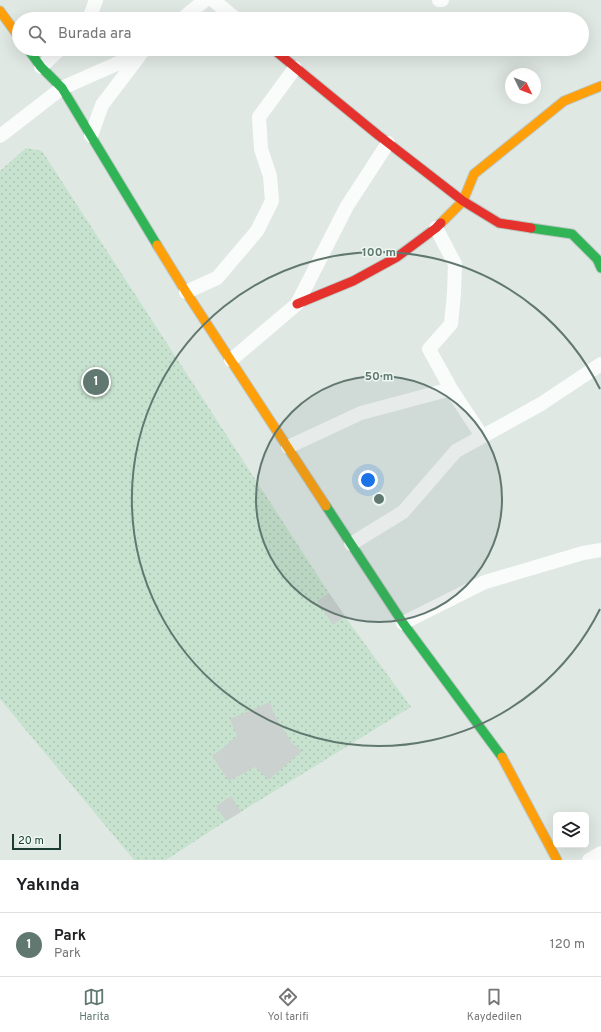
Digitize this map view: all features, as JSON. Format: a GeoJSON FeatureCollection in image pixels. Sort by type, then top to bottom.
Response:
{"type":"FeatureCollection","features":[{"type":"Feature","properties":{"kind":"street"},"geometry":{"type":"LineString","coordinates":[[92,12],[96,0]]}},
{"type":"Feature","properties":{"kind":"street"},"geometry":{"type":"LineString","coordinates":[[190,12],[205,0]]}},
{"type":"Feature","properties":{"kind":"street"},"geometry":{"type":"LineString","coordinates":[[213,0],[228,12]]}},
{"type":"Feature","properties":{"kind":"street"},"geometry":{"type":"LineString","coordinates":[[0,11],[12,27]]}},
{"type":"Feature","properties":{"kind":"street"},"geometry":{"type":"LineString","coordinates":[[33,56],[41,67],[62,88],[186,292],[403,623],[500,754],[557,860]]}},
{"type":"Feature","properties":{"kind":"street"},"geometry":{"type":"LineString","coordinates":[[41,67],[53,56]]}},
{"type":"Feature","properties":{"kind":"street"},"geometry":{"type":"LineString","coordinates":[[0,136],[62,88],[132,56]]}},
{"type":"Feature","properties":{"kind":"street"},"geometry":{"type":"LineString","coordinates":[[91,136],[102,104],[139,56]]}},
{"type":"Feature","properties":{"kind":"street"},"geometry":{"type":"LineString","coordinates":[[281,56],[388,143],[463,201],[499,223],[572,234],[597,259],[601,268]]}},
{"type":"Feature","properties":{"kind":"street"},"geometry":{"type":"LineString","coordinates":[[186,292],[217,278],[257,231],[272,201],[270,176],[261,149],[259,117],[295,68]]}},
{"type":"Feature","properties":{"kind":"street"},"geometry":{"type":"LineString","coordinates":[[231,360],[297,304],[353,281],[397,257],[436,228],[463,201],[474,174],[564,101],[601,86]]}},
{"type":"Feature","properties":{"kind":"street"},"geometry":{"type":"LineString","coordinates":[[297,304],[347,206],[388,143]]}},
{"type":"Feature","properties":{"kind":"street"},"geometry":{"type":"LineString","coordinates":[[436,228],[455,264],[454,293],[451,324],[429,349],[451,389],[482,436]]}},
{"type":"Feature","properties":{"kind":"street"},"geometry":{"type":"LineString","coordinates":[[351,544],[403,512],[456,451],[598,371]]}},
{"type":"Feature","properties":{"kind":"street"},"geometry":{"type":"LineString","coordinates":[[288,447],[361,413],[451,389]]}},
{"type":"Feature","properties":{"kind":"street"},"geometry":{"type":"LineString","coordinates":[[403,623],[485,582],[583,553],[601,550]]}},
{"type":"Feature","properties":{"kind":"street"},"geometry":{"type":"LineString","coordinates":[[589,860],[601,853]]}},
{"type":"Feature","properties":{"kind":"green space"},"geometry":{"type":"Polygon","coordinates":[[[26,148],[42,151],[329,593],[411,707],[226,821],[166,860],[134,860],[0,699],[0,171],[26,148]]]}},
{"type":"Feature","properties":{"kind":"building"},"geometry":{"type":"Polygon","coordinates":[[[329,593],[345,616],[333,625],[317,601],[329,593]]]}},
{"type":"Feature","properties":{"kind":"building"},"geometry":{"type":"Polygon","coordinates":[[[270,702],[274,714],[292,743],[302,751],[269,780],[255,767],[229,781],[212,756],[237,736],[230,719],[270,702]]]}},
{"type":"Feature","properties":{"kind":"building"},"geometry":{"type":"Polygon","coordinates":[[[231,796],[241,812],[226,821],[216,806],[231,796]]]}},
{"type":"Feature","properties":{"kind":"traffic: fast"},"geometry":{"type":"LineString","coordinates":[[33,56],[41,67],[62,88],[157,245]]}},
{"type":"Feature","properties":{"kind":"traffic: fast"},"geometry":{"type":"LineString","coordinates":[[531,228],[572,234],[597,259],[601,268]]}},
{"type":"Feature","properties":{"kind":"traffic: fast"},"geometry":{"type":"LineString","coordinates":[[326,506],[403,623],[502,757]]}},
{"type":"Feature","properties":{"kind":"traffic: slow"},"geometry":{"type":"LineString","coordinates":[[0,11],[12,27]]}},
{"type":"Feature","properties":{"kind":"traffic: slow"},"geometry":{"type":"LineString","coordinates":[[441,223],[463,201],[474,174],[564,101],[601,86]]}},
{"type":"Feature","properties":{"kind":"traffic: slow"},"geometry":{"type":"LineString","coordinates":[[157,245],[186,292],[326,506]]}},
{"type":"Feature","properties":{"kind":"traffic: slow"},"geometry":{"type":"LineString","coordinates":[[502,757],[557,860]]}},
{"type":"Feature","properties":{"kind":"traffic: jam"},"geometry":{"type":"LineString","coordinates":[[282,56],[378,135],[463,201],[499,223],[531,228]]}},
{"type":"Feature","properties":{"kind":"traffic: jam"},"geometry":{"type":"LineString","coordinates":[[297,304],[353,281],[397,257],[441,223]]}},
{"type":"Feature","properties":{"kind":"place","name":"Park"},"geometry":{"type":"Point","coordinates":[96,382]}}]}
